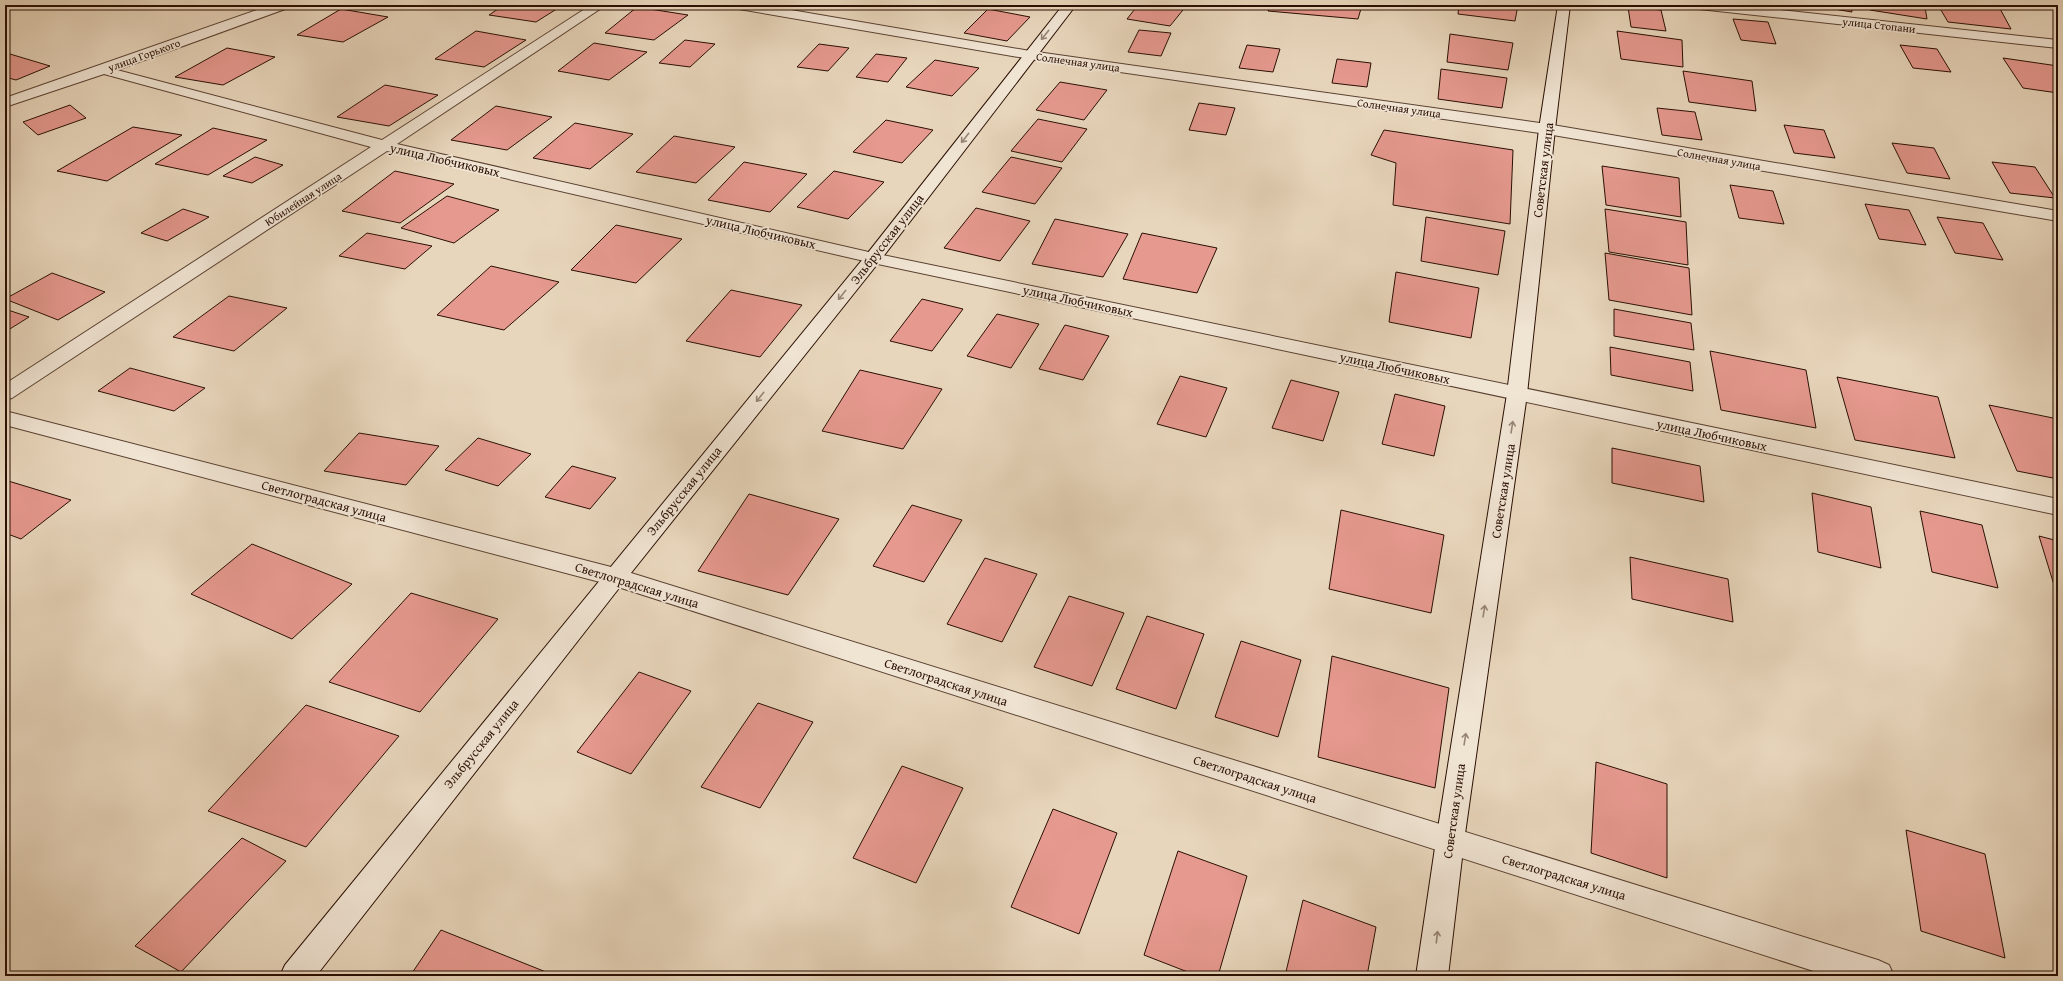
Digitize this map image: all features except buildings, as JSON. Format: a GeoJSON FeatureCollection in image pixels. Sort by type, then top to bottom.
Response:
{"type":"FeatureCollection","features":[{"type":"Feature","properties":{"kind":"street","name":"улица Горького"},"geometry":{"type":"LineString","coordinates":[[5,103],[103,70],[283,5]]}},
{"type":"Feature","properties":{"kind":"street","name":"Юбилейная улица"},"geometry":{"type":"LineString","coordinates":[[5,393],[600,5]]}},
{"type":"Feature","properties":{"kind":"street","name":"Солнечная улица"},"geometry":{"type":"LineString","coordinates":[[739,5],[1030,54],[1547,130],[2058,216]]}},
{"type":"Feature","properties":{"kind":"street","name":"Эльбрусская улица"},"geometry":{"type":"LineString","coordinates":[[296,976],[615,577],[873,258],[1030,54],[1070,5]]}},
{"type":"Feature","properties":{"kind":"street","name":"Советская улица"},"geometry":{"type":"LineString","coordinates":[[1432,976],[1450,841],[1517,394],[1547,130],[1564,5]]}},
{"type":"Feature","properties":{"kind":"street","name":"улица Стопани"},"geometry":{"type":"LineString","coordinates":[[1699,5],[2058,44]]}},
{"type":"Feature","properties":{"kind":"street","name":"улица Любчиковых"},"geometry":{"type":"LineString","coordinates":[[103,70],[385,146],[873,258],[2058,507]]}},
{"type":"Feature","properties":{"kind":"street","name":"Светлоградская улица"},"geometry":{"type":"LineString","coordinates":[[5,418],[615,577],[1878,976]]}}]}
